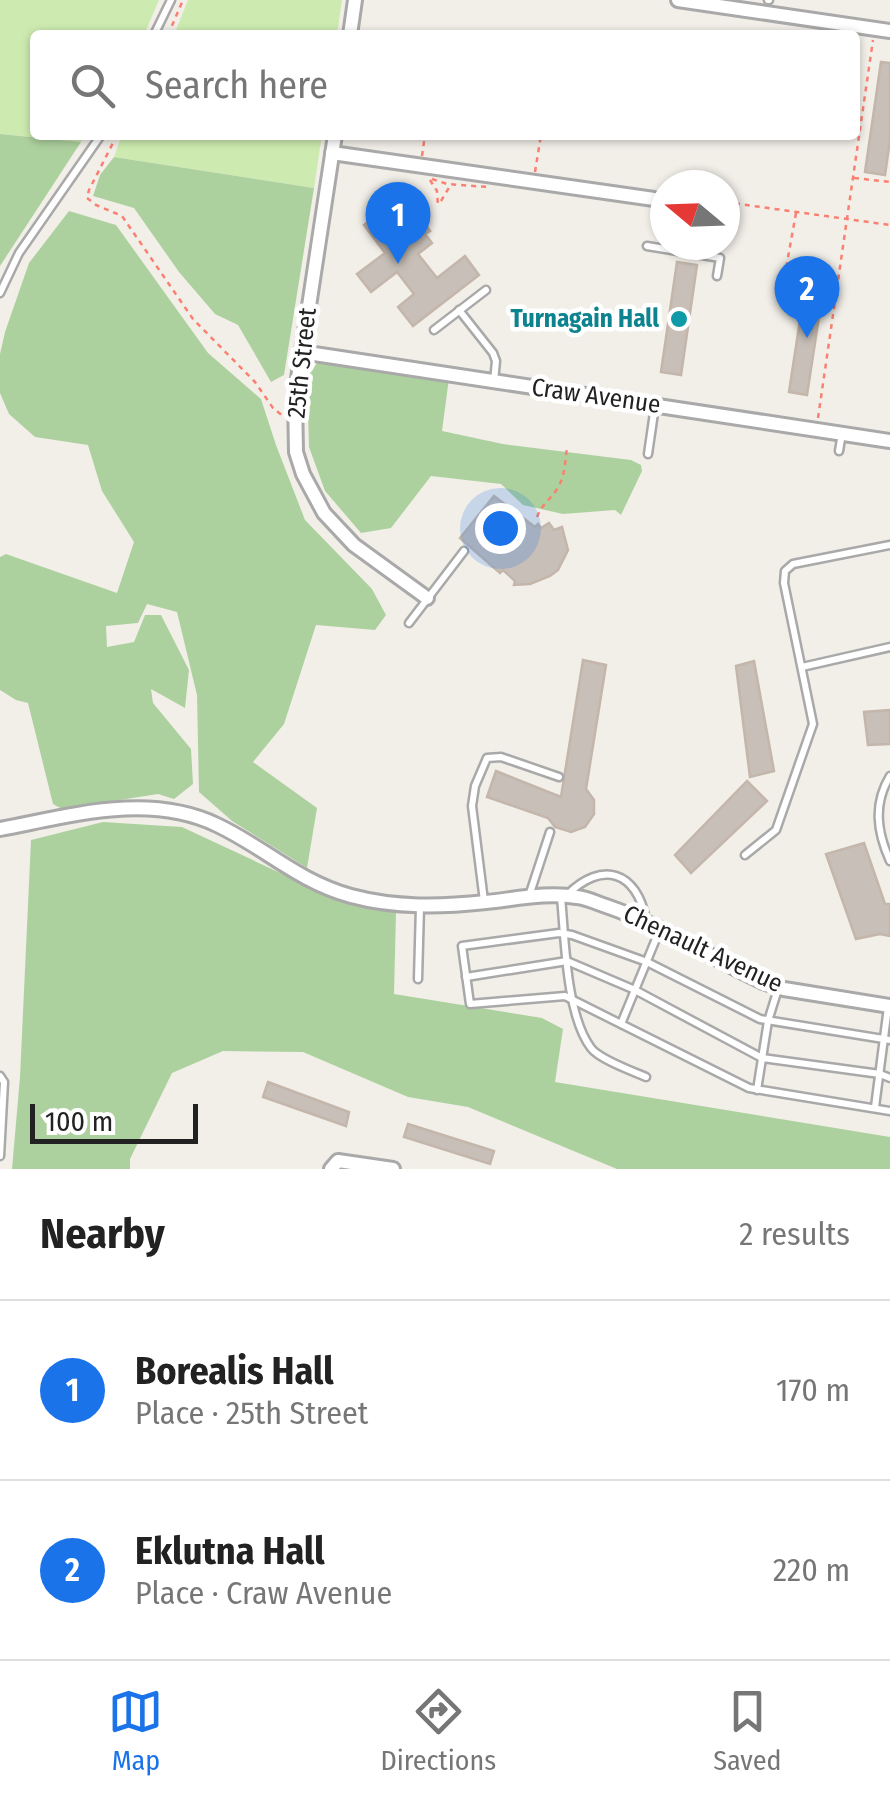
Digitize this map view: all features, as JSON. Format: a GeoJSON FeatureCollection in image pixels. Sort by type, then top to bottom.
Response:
{"type":"FeatureCollection","features":[{"type":"Feature","properties":{"kind":"street"},"geometry":{"type":"LineString","coordinates":[[351,30],[355,0]]}},
{"type":"Feature","properties":{"kind":"street"},"geometry":{"type":"LineString","coordinates":[[678,0],[768,3],[890,31]]}},
{"type":"Feature","properties":{"kind":"street","name":"25th Street"},"geometry":{"type":"LineString","coordinates":[[334,140],[301,352],[294,420],[296,452],[302,474],[324,512],[354,544],[427,598]]}},
{"type":"Feature","properties":{"kind":"street"},"geometry":{"type":"LineString","coordinates":[[332,153],[650,198]]}},
{"type":"Feature","properties":{"kind":"street","name":"Craw Avenue"},"geometry":{"type":"LineString","coordinates":[[301,352],[890,440]]}},
{"type":"Feature","properties":{"kind":"street","name":"Chenault Avenue"},"geometry":{"type":"LineString","coordinates":[[0,829],[125,808],[188,813],[218,825],[322,886],[352,896],[420,907],[529,897],[578,897],[646,921],[731,968],[778,987],[889,1006]]}},
{"type":"Feature","properties":{"kind":"street"},"geometry":{"type":"LineString","coordinates":[[330,1169],[338,1161],[393,1169]]}},
{"type":"Feature","properties":{"kind":"lane"},"geometry":{"type":"LineString","coordinates":[[156,30],[171,0]]}},
{"type":"Feature","properties":{"kind":"lane"},"geometry":{"type":"LineString","coordinates":[[0,292],[19,253],[98,140]]}},
{"type":"Feature","properties":{"kind":"lane"},"geometry":{"type":"LineString","coordinates":[[647,246],[720,258],[717,276]]}},
{"type":"Feature","properties":{"kind":"lane"},"geometry":{"type":"LineString","coordinates":[[434,330],[486,290]]}},
{"type":"Feature","properties":{"kind":"lane"},"geometry":{"type":"LineString","coordinates":[[459,310],[493,353],[494,381]]}},
{"type":"Feature","properties":{"kind":"lane"},"geometry":{"type":"LineString","coordinates":[[648,454],[655,404]]}},
{"type":"Feature","properties":{"kind":"lane"},"geometry":{"type":"LineString","coordinates":[[840,452],[842,433]]}},
{"type":"Feature","properties":{"kind":"lane"},"geometry":{"type":"LineString","coordinates":[[745,856],[776,830],[813,724],[785,571],[792,564],[890,545]]}},
{"type":"Feature","properties":{"kind":"lane"},"geometry":{"type":"LineString","coordinates":[[409,623],[464,550]]}},
{"type":"Feature","properties":{"kind":"lane"},"geometry":{"type":"LineString","coordinates":[[802,667],[890,647]]}},
{"type":"Feature","properties":{"kind":"lane"},"geometry":{"type":"LineString","coordinates":[[484,902],[472,806],[475,786],[487,758],[501,757],[559,777]]}},
{"type":"Feature","properties":{"kind":"lane"},"geometry":{"type":"LineString","coordinates":[[890,776],[880,798],[878,818],[890,861]]}},
{"type":"Feature","properties":{"kind":"lane"},"geometry":{"type":"LineString","coordinates":[[529,897],[550,832]]}},
{"type":"Feature","properties":{"kind":"lane"},"geometry":{"type":"LineString","coordinates":[[646,921],[642,902],[632,887],[606,873],[588,878],[563,896],[571,999],[592,1051],[646,1077]]}},
{"type":"Feature","properties":{"kind":"lane"},"geometry":{"type":"LineString","coordinates":[[418,979],[420,907]]}},
{"type":"Feature","properties":{"kind":"lane"},"geometry":{"type":"LineString","coordinates":[[621,1024],[660,928]]}},
{"type":"Feature","properties":{"kind":"lane"},"geometry":{"type":"LineString","coordinates":[[888,1040],[760,1019],[646,962],[565,934],[462,946],[470,1004],[564,996],[757,1090],[890,1111]]}},
{"type":"Feature","properties":{"kind":"lane"},"geometry":{"type":"LineString","coordinates":[[466,976],[567,962],[635,990],[762,1058],[890,1078]]}},
{"type":"Feature","properties":{"kind":"lane"},"geometry":{"type":"LineString","coordinates":[[757,1090],[768,1020],[778,987]]}},
{"type":"Feature","properties":{"kind":"lane"},"geometry":{"type":"LineString","coordinates":[[874,1107],[888,1040],[889,1006]]}},
{"type":"Feature","properties":{"kind":"lane"},"geometry":{"type":"LineString","coordinates":[[0,1076],[4,1082],[0,1156]]}},
{"type":"Feature","properties":{"kind":"path"},"geometry":{"type":"LineString","coordinates":[[170,30],[182,0]]}},
{"type":"Feature","properties":{"kind":"path"},"geometry":{"type":"LineString","coordinates":[[860,123],[874,28]]}},
{"type":"Feature","properties":{"kind":"path"},"geometry":{"type":"LineString","coordinates":[[114,140],[87,198],[122,216],[193,319],[255,382],[273,408],[294,420]]}},
{"type":"Feature","properties":{"kind":"path"},"geometry":{"type":"LineString","coordinates":[[422,157],[424,140]]}},
{"type":"Feature","properties":{"kind":"path"},"geometry":{"type":"LineString","coordinates":[[535,174],[540,140]]}},
{"type":"Feature","properties":{"kind":"path"},"geometry":{"type":"LineString","coordinates":[[816,429],[858,140]]}},
{"type":"Feature","properties":{"kind":"path"},"geometry":{"type":"LineString","coordinates":[[428,178],[438,191],[438,206],[451,185]]}},
{"type":"Feature","properties":{"kind":"path"},"geometry":{"type":"LineString","coordinates":[[852,178],[890,182]]}},
{"type":"Feature","properties":{"kind":"path"},"geometry":{"type":"LineString","coordinates":[[740,204],[890,226]]}},
{"type":"Feature","properties":{"kind":"path"},"geometry":{"type":"LineString","coordinates":[[796,212],[786,274],[837,284]]}},
{"type":"Feature","properties":{"kind":"path"},"geometry":{"type":"LineString","coordinates":[[536,517],[564,477],[567,447]]}},
{"type":"Feature","properties":{"kind":"green space"},"geometry":{"type":"Polygon","coordinates":[[[0,0],[159,0],[146,30],[30,30],[30,137],[0,134],[0,0]]]}},
{"type":"Feature","properties":{"kind":"green space"},"geometry":{"type":"Polygon","coordinates":[[[188,0],[342,0],[338,30],[176,30],[188,0]]]}},
{"type":"Feature","properties":{"kind":"green space"},"geometry":{"type":"Polygon","coordinates":[[[0,134],[30,140],[81,142],[0,266],[0,134]]]}},
{"type":"Feature","properties":{"kind":"green space"},"geometry":{"type":"Polygon","coordinates":[[[120,140],[321,140],[314,188],[114,157],[120,140]]]}},
{"type":"Feature","properties":{"kind":"green space"},"geometry":{"type":"Polygon","coordinates":[[[114,157],[314,188],[284,375],[271,382],[238,325],[215,314],[179,272],[134,208],[93,196],[100,175],[114,157]]]}},
{"type":"Feature","properties":{"kind":"green space"},"geometry":{"type":"Polygon","coordinates":[[[69,211],[116,225],[208,353],[261,399],[305,520],[372,589],[386,615],[375,630],[316,625],[284,724],[253,762],[317,808],[307,868],[232,821],[199,792],[197,695],[177,612],[147,604],[138,623],[106,626],[107,647],[134,642],[145,615],[161,615],[189,670],[185,708],[151,689],[153,703],[191,749],[193,784],[174,799],[158,794],[62,809],[53,804],[28,703],[0,690],[0,557],[6,554],[117,593],[134,542],[102,491],[88,445],[35,437],[9,414],[0,393],[0,354],[29,263],[69,211]]]}},
{"type":"Feature","properties":{"kind":"green space"},"geometry":{"type":"Polygon","coordinates":[[[320,360],[449,378],[442,431],[503,444],[631,460],[641,465],[642,471],[621,515],[615,510],[563,514],[523,505],[501,484],[431,476],[391,528],[361,533],[325,491],[309,447],[307,375],[320,360]]]}},
{"type":"Feature","properties":{"kind":"green space"},"geometry":{"type":"Polygon","coordinates":[[[103,822],[182,827],[334,898],[396,912],[394,994],[542,1018],[563,1029],[555,1082],[890,1137],[890,1169],[617,1169],[468,1107],[408,1097],[303,1052],[223,1051],[172,1073],[130,1159],[130,1169],[12,1169],[31,840],[103,822]]]}},
{"type":"Feature","properties":{"kind":"building"},"geometry":{"type":"Polygon","coordinates":[[[881,62],[890,63],[890,140],[885,175],[865,172],[881,62]]]}},
{"type":"Feature","properties":{"kind":"building"},"geometry":{"type":"Polygon","coordinates":[[[379,213],[397,237],[421,218],[430,231],[425,234],[432,243],[418,254],[437,278],[465,256],[479,275],[413,326],[398,307],[414,294],[397,272],[371,292],[357,274],[385,253],[364,225],[379,213]]]}},
{"type":"Feature","properties":{"kind":"building","name":"Turnagain Hall"},"geometry":{"type":"Polygon","coordinates":[[[677,262],[697,265],[681,375],[661,372],[677,262]]]}},
{"type":"Feature","properties":{"kind":"building"},"geometry":{"type":"Polygon","coordinates":[[[806,281],[824,284],[807,395],[789,392],[806,281]]]}},
{"type":"Feature","properties":{"kind":"building"},"geometry":{"type":"Polygon","coordinates":[[[494,496],[535,527],[549,523],[554,530],[562,527],[568,550],[558,570],[530,584],[514,585],[515,581],[503,570],[500,573],[460,538],[494,496]]]}},
{"type":"Feature","properties":{"kind":"building"},"geometry":{"type":"Polygon","coordinates":[[[583,660],[606,665],[586,789],[594,800],[594,814],[585,827],[571,832],[555,827],[548,818],[487,797],[496,771],[561,797],[583,660]]]}},
{"type":"Feature","properties":{"kind":"building"},"geometry":{"type":"Polygon","coordinates":[[[754,661],[774,771],[750,777],[736,666],[754,661]]]}},
{"type":"Feature","properties":{"kind":"building"},"geometry":{"type":"Polygon","coordinates":[[[890,710],[890,744],[868,745],[864,712],[890,710]]]}},
{"type":"Feature","properties":{"kind":"building"},"geometry":{"type":"Polygon","coordinates":[[[747,781],[767,801],[691,873],[675,855],[747,781]]]}},
{"type":"Feature","properties":{"kind":"building"},"geometry":{"type":"Polygon","coordinates":[[[864,843],[885,904],[890,904],[890,936],[856,939],[826,854],[864,843]]]}},
{"type":"Feature","properties":{"kind":"building"},"geometry":{"type":"Polygon","coordinates":[[[268,1082],[349,1112],[346,1126],[263,1097],[268,1082]]]}},
{"type":"Feature","properties":{"kind":"building"},"geometry":{"type":"Polygon","coordinates":[[[408,1124],[494,1151],[490,1164],[404,1137],[408,1124]]]}},
{"type":"Feature","properties":{"kind":"place","name":"Borealis Hall"},"geometry":{"type":"Point","coordinates":[398,264]}},
{"type":"Feature","properties":{"kind":"place","name":"Turnagain Hall"},"geometry":{"type":"Point","coordinates":[679,319]}},
{"type":"Feature","properties":{"kind":"place","name":"Eklutna Hall"},"geometry":{"type":"Point","coordinates":[807,338]}}]}
